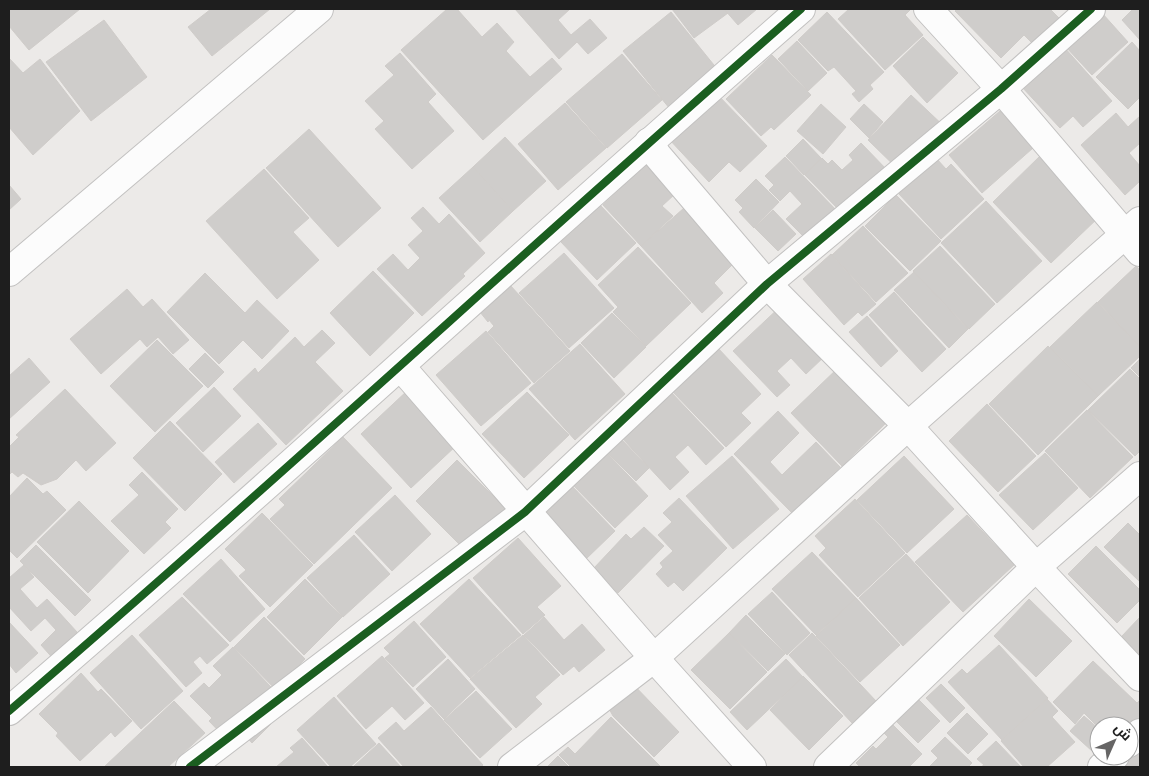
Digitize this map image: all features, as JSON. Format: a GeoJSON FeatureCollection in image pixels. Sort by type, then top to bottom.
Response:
{"type":"FeatureCollection","features":[{"type":"Feature","properties":{"kind":"street"},"geometry":{"type":"LineString","coordinates":[[9,272],[319,9]]}},
{"type":"Feature","properties":{"kind":"street"},"geometry":{"type":"LineString","coordinates":[[9,711],[401,367],[649,142],[801,9]]}},
{"type":"Feature","properties":{"kind":"street"},"geometry":{"type":"LineString","coordinates":[[512,767],[654,658],[908,426],[1135,236],[928,9]]}},
{"type":"Feature","properties":{"kind":"street"},"geometry":{"type":"LineString","coordinates":[[190,767],[525,512],[767,284],[1001,89],[1091,9]]}},
{"type":"Feature","properties":{"kind":"street"},"geometry":{"type":"LineString","coordinates":[[649,142],[657,155],[767,284],[908,426],[1036,567],[1140,677]]}},
{"type":"Feature","properties":{"kind":"street"},"geometry":{"type":"LineString","coordinates":[[401,367],[525,512],[752,767]]}},
{"type":"Feature","properties":{"kind":"street"},"geometry":{"type":"LineString","coordinates":[[828,767],[1036,567],[1140,476]]}},
{"type":"Feature","properties":{"kind":"building"},"geometry":{"type":"Polygon","coordinates":[[[9,9],[80,9],[29,50],[9,26],[9,9]]]}},
{"type":"Feature","properties":{"kind":"building"},"geometry":{"type":"Polygon","coordinates":[[[211,9],[270,9],[212,56],[188,27],[211,9]]]}},
{"type":"Feature","properties":{"kind":"building"},"geometry":{"type":"Polygon","coordinates":[[[447,9],[457,9],[482,37],[497,23],[514,42],[506,51],[530,77],[552,58],[562,69],[483,140],[401,50],[447,9]]]}},
{"type":"Feature","properties":{"kind":"building"},"geometry":{"type":"Polygon","coordinates":[[[515,9],[570,9],[558,20],[571,35],[590,19],[607,38],[588,54],[577,42],[559,59],[515,9]]]}},
{"type":"Feature","properties":{"kind":"building"},"geometry":{"type":"Polygon","coordinates":[[[672,9],[724,9],[728,13],[694,38],[672,9]]]}},
{"type":"Feature","properties":{"kind":"building"},"geometry":{"type":"Polygon","coordinates":[[[724,9],[757,9],[738,25],[724,9]]]}},
{"type":"Feature","properties":{"kind":"building"},"geometry":{"type":"Polygon","coordinates":[[[849,9],[909,9],[905,15],[923,35],[885,70],[838,19],[849,9]]]}},
{"type":"Feature","properties":{"kind":"building"},"geometry":{"type":"Polygon","coordinates":[[[957,9],[1050,9],[1063,22],[1037,48],[1024,35],[1001,58],[955,11],[957,9]]]}},
{"type":"Feature","properties":{"kind":"building"},"geometry":{"type":"Polygon","coordinates":[[[1133,9],[1140,9],[1140,40],[1122,20],[1133,9]]]}},
{"type":"Feature","properties":{"kind":"building"},"geometry":{"type":"Polygon","coordinates":[[[671,12],[718,70],[670,109],[623,51],[671,12]]]}},
{"type":"Feature","properties":{"kind":"building"},"geometry":{"type":"Polygon","coordinates":[[[827,12],[884,72],[870,85],[873,89],[859,102],[852,94],[856,91],[834,67],[828,71],[798,40],[827,12]]]}},
{"type":"Feature","properties":{"kind":"building"},"geometry":{"type":"Polygon","coordinates":[[[1102,13],[1128,42],[1092,75],[1065,46],[1102,13]]]}},
{"type":"Feature","properties":{"kind":"building"},"geometry":{"type":"Polygon","coordinates":[[[104,20],[147,77],[91,121],[46,62],[104,20]]]}},
{"type":"Feature","properties":{"kind":"building"},"geometry":{"type":"Polygon","coordinates":[[[923,37],[958,73],[927,103],[893,66],[923,37]]]}},
{"type":"Feature","properties":{"kind":"building"},"geometry":{"type":"Polygon","coordinates":[[[797,41],[827,73],[808,91],[778,59],[797,41]]]}},
{"type":"Feature","properties":{"kind":"building"},"geometry":{"type":"Polygon","coordinates":[[[1132,42],[1140,51],[1140,97],[1128,109],[1096,77],[1132,42]]]}},
{"type":"Feature","properties":{"kind":"building"},"geometry":{"type":"Polygon","coordinates":[[[1064,47],[1112,101],[1083,127],[1073,116],[1060,128],[1021,86],[1064,47]]]}},
{"type":"Feature","properties":{"kind":"building"},"geometry":{"type":"Polygon","coordinates":[[[400,53],[436,94],[428,102],[454,131],[412,169],[375,129],[384,121],[365,101],[394,75],[385,66],[400,53]]]}},
{"type":"Feature","properties":{"kind":"building"},"geometry":{"type":"Polygon","coordinates":[[[622,54],[662,100],[607,148],[566,102],[622,54]]]}},
{"type":"Feature","properties":{"kind":"building"},"geometry":{"type":"Polygon","coordinates":[[[772,55],[811,95],[774,130],[771,127],[761,136],[726,99],[772,55]]]}},
{"type":"Feature","properties":{"kind":"building"},"geometry":{"type":"Polygon","coordinates":[[[9,58],[23,73],[40,59],[80,111],[33,155],[9,127],[9,58]]]}},
{"type":"Feature","properties":{"kind":"building"},"geometry":{"type":"Polygon","coordinates":[[[716,93],[767,146],[740,172],[729,162],[709,182],[668,138],[716,93]]]}},
{"type":"Feature","properties":{"kind":"building"},"geometry":{"type":"Polygon","coordinates":[[[911,95],[948,130],[905,176],[868,140],[911,95]]]}},
{"type":"Feature","properties":{"kind":"building"},"geometry":{"type":"Polygon","coordinates":[[[565,103],[606,148],[558,190],[518,144],[565,103]]]}},
{"type":"Feature","properties":{"kind":"building"},"geometry":{"type":"Polygon","coordinates":[[[821,104],[846,127],[823,154],[797,131],[821,104]]]}},
{"type":"Feature","properties":{"kind":"building"},"geometry":{"type":"Polygon","coordinates":[[[864,104],[883,122],[869,138],[850,119],[864,104]]]}},
{"type":"Feature","properties":{"kind":"building"},"geometry":{"type":"Polygon","coordinates":[[[1000,111],[1033,148],[982,193],[949,155],[1000,111]]]}},
{"type":"Feature","properties":{"kind":"building"},"geometry":{"type":"Polygon","coordinates":[[[1116,113],[1128,127],[1140,116],[1140,143],[1129,153],[1140,166],[1140,181],[1125,195],[1081,145],[1116,113]]]}},
{"type":"Feature","properties":{"kind":"building"},"geometry":{"type":"Polygon","coordinates":[[[309,129],[381,208],[338,247],[266,168],[309,129]]]}},
{"type":"Feature","properties":{"kind":"building"},"geometry":{"type":"Polygon","coordinates":[[[505,137],[546,181],[513,211],[473,167],[505,137]]]}},
{"type":"Feature","properties":{"kind":"building"},"geometry":{"type":"Polygon","coordinates":[[[803,139],[821,158],[804,175],[786,156],[803,139]]]}},
{"type":"Feature","properties":{"kind":"building"},"geometry":{"type":"Polygon","coordinates":[[[861,143],[888,171],[839,210],[805,175],[822,158],[828,164],[832,160],[842,170],[853,160],[849,155],[861,143]]]}},
{"type":"Feature","properties":{"kind":"building"},"geometry":{"type":"Polygon","coordinates":[[[1041,155],[1100,216],[1051,263],[993,202],[1041,155]]]}},
{"type":"Feature","properties":{"kind":"building"},"geometry":{"type":"Polygon","coordinates":[[[785,157],[837,211],[807,240],[786,219],[802,204],[790,191],[780,201],[769,190],[774,185],[765,176],[785,157]]]}},
{"type":"Feature","properties":{"kind":"building"},"geometry":{"type":"Polygon","coordinates":[[[936,158],[946,169],[951,164],[984,199],[941,239],[899,194],[936,158]]]}},
{"type":"Feature","properties":{"kind":"building"},"geometry":{"type":"Polygon","coordinates":[[[647,163],[675,194],[662,206],[673,216],[641,246],[603,205],[647,163]]]}},
{"type":"Feature","properties":{"kind":"building"},"geometry":{"type":"Polygon","coordinates":[[[473,167],[513,211],[480,242],[439,198],[473,167]]]}},
{"type":"Feature","properties":{"kind":"building"},"geometry":{"type":"Polygon","coordinates":[[[264,169],[309,218],[293,232],[319,260],[277,299],[206,221],[264,169]]]}},
{"type":"Feature","properties":{"kind":"building"},"geometry":{"type":"Polygon","coordinates":[[[756,179],[779,202],[754,228],[739,212],[743,208],[735,200],[756,179]]]}},
{"type":"Feature","properties":{"kind":"building"},"geometry":{"type":"Polygon","coordinates":[[[9,185],[21,199],[9,210],[9,185]]]}},
{"type":"Feature","properties":{"kind":"building"},"geometry":{"type":"Polygon","coordinates":[[[896,195],[941,241],[910,271],[865,226],[896,195]]]}},
{"type":"Feature","properties":{"kind":"building"},"geometry":{"type":"Polygon","coordinates":[[[986,201],[1042,261],[997,303],[941,243],[986,201]]]}},
{"type":"Feature","properties":{"kind":"building"},"geometry":{"type":"Polygon","coordinates":[[[600,205],[636,243],[597,280],[561,242],[600,205]]]}},
{"type":"Feature","properties":{"kind":"building"},"geometry":{"type":"Polygon","coordinates":[[[423,207],[439,224],[449,214],[485,253],[463,274],[465,276],[422,316],[377,269],[393,254],[408,270],[420,258],[408,245],[423,231],[411,218],[423,207]]]}},
{"type":"Feature","properties":{"kind":"building"},"geometry":{"type":"Polygon","coordinates":[[[684,208],[736,261],[714,283],[723,293],[702,313],[641,246],[684,208]]]}},
{"type":"Feature","properties":{"kind":"building"},"geometry":{"type":"Polygon","coordinates":[[[773,210],[796,234],[778,251],[755,228],[773,210]]]}},
{"type":"Feature","properties":{"kind":"building"},"geometry":{"type":"Polygon","coordinates":[[[863,226],[908,273],[876,302],[832,255],[863,226]]]}},
{"type":"Feature","properties":{"kind":"building"},"geometry":{"type":"Polygon","coordinates":[[[940,246],[995,304],[969,329],[913,271],[940,246]]]}},
{"type":"Feature","properties":{"kind":"building"},"geometry":{"type":"Polygon","coordinates":[[[638,247],[691,303],[646,346],[613,312],[618,307],[598,285],[638,247]]]}},
{"type":"Feature","properties":{"kind":"building"},"geometry":{"type":"Polygon","coordinates":[[[564,253],[614,308],[569,348],[519,293],[564,253]]]}},
{"type":"Feature","properties":{"kind":"building"},"geometry":{"type":"Polygon","coordinates":[[[831,254],[876,304],[862,316],[858,312],[844,325],[803,279],[831,254]]]}},
{"type":"Feature","properties":{"kind":"building"},"geometry":{"type":"Polygon","coordinates":[[[1136,266],[1140,270],[1140,347],[1098,302],[1136,266]]]}},
{"type":"Feature","properties":{"kind":"building"},"geometry":{"type":"Polygon","coordinates":[[[373,271],[414,313],[370,356],[330,313],[373,271]]]}},
{"type":"Feature","properties":{"kind":"building"},"geometry":{"type":"Polygon","coordinates":[[[914,272],[968,329],[949,348],[894,290],[914,272]]]}},
{"type":"Feature","properties":{"kind":"building"},"geometry":{"type":"Polygon","coordinates":[[[205,273],[245,313],[257,300],[289,331],[262,359],[243,340],[219,364],[167,312],[205,273]]]}},
{"type":"Feature","properties":{"kind":"building"},"geometry":{"type":"Polygon","coordinates":[[[510,285],[570,351],[534,383],[488,332],[494,326],[480,312],[510,285]]]}},
{"type":"Feature","properties":{"kind":"building"},"geometry":{"type":"Polygon","coordinates":[[[127,289],[143,307],[152,299],[189,340],[173,354],[158,337],[147,347],[140,339],[101,374],[70,339],[127,289]]]}},
{"type":"Feature","properties":{"kind":"building"},"geometry":{"type":"Polygon","coordinates":[[[894,292],[946,349],[922,372],[869,315],[894,292]]]}},
{"type":"Feature","properties":{"kind":"building"},"geometry":{"type":"Polygon","coordinates":[[[1097,302],[1140,347],[1140,356],[1098,396],[1050,347],[1097,302]]]}},
{"type":"Feature","properties":{"kind":"building"},"geometry":{"type":"Polygon","coordinates":[[[782,305],[827,354],[806,374],[791,358],[777,371],[790,385],[777,397],[733,351],[782,305]]]}},
{"type":"Feature","properties":{"kind":"building"},"geometry":{"type":"Polygon","coordinates":[[[612,313],[646,347],[614,378],[581,343],[612,313]]]}},
{"type":"Feature","properties":{"kind":"building"},"geometry":{"type":"Polygon","coordinates":[[[867,316],[898,351],[881,367],[849,332],[867,316]]]}},
{"type":"Feature","properties":{"kind":"building"},"geometry":{"type":"Polygon","coordinates":[[[322,330],[335,343],[315,362],[343,391],[286,445],[233,389],[255,368],[258,373],[295,337],[304,347],[322,330]]]}},
{"type":"Feature","properties":{"kind":"building"},"geometry":{"type":"Polygon","coordinates":[[[486,331],[531,383],[481,426],[436,375],[486,331]]]}},
{"type":"Feature","properties":{"kind":"building"},"geometry":{"type":"Polygon","coordinates":[[[157,340],[203,386],[155,432],[110,386],[157,340]]]}},
{"type":"Feature","properties":{"kind":"building"},"geometry":{"type":"Polygon","coordinates":[[[580,344],[625,394],[575,440],[529,389],[580,344]]]}},
{"type":"Feature","properties":{"kind":"building"},"geometry":{"type":"Polygon","coordinates":[[[1048,346],[1098,396],[1038,455],[989,404],[1048,346]]]}},
{"type":"Feature","properties":{"kind":"building"},"geometry":{"type":"Polygon","coordinates":[[[717,347],[761,394],[741,413],[751,423],[726,447],[671,390],[717,347]]]}},
{"type":"Feature","properties":{"kind":"building"},"geometry":{"type":"Polygon","coordinates":[[[205,353],[224,372],[208,388],[189,369],[205,353]]]}},
{"type":"Feature","properties":{"kind":"building"},"geometry":{"type":"Polygon","coordinates":[[[29,358],[50,382],[9,419],[9,376],[29,358]]]}},
{"type":"Feature","properties":{"kind":"building"},"geometry":{"type":"Polygon","coordinates":[[[1140,359],[1140,377],[1131,368],[1140,359]]]}},
{"type":"Feature","properties":{"kind":"building"},"geometry":{"type":"Polygon","coordinates":[[[839,367],[890,419],[842,466],[791,413],[839,367]]]}},
{"type":"Feature","properties":{"kind":"building"},"geometry":{"type":"Polygon","coordinates":[[[1130,369],[1140,379],[1140,451],[1135,456],[1088,410],[1130,369]]]}},
{"type":"Feature","properties":{"kind":"building"},"geometry":{"type":"Polygon","coordinates":[[[214,387],[241,416],[203,452],[176,423],[214,387]]]}},
{"type":"Feature","properties":{"kind":"building"},"geometry":{"type":"Polygon","coordinates":[[[65,389],[116,443],[86,471],[76,460],[57,479],[41,485],[23,473],[18,477],[12,472],[9,475],[9,447],[19,437],[16,435],[65,389]]]}},
{"type":"Feature","properties":{"kind":"building"},"geometry":{"type":"Polygon","coordinates":[[[408,390],[458,444],[411,488],[361,434],[408,390]]]}},
{"type":"Feature","properties":{"kind":"building"},"geometry":{"type":"Polygon","coordinates":[[[670,391],[724,448],[706,465],[688,445],[675,457],[689,472],[670,490],[621,437],[670,391]]]}},
{"type":"Feature","properties":{"kind":"building"},"geometry":{"type":"Polygon","coordinates":[[[527,392],[569,435],[524,478],[482,434],[527,392]]]}},
{"type":"Feature","properties":{"kind":"building"},"geometry":{"type":"Polygon","coordinates":[[[987,404],[1036,456],[998,492],[949,441],[987,404]]]}},
{"type":"Feature","properties":{"kind":"building"},"geometry":{"type":"Polygon","coordinates":[[[1087,410],[1133,457],[1090,498],[1045,451],[1087,410]]]}},
{"type":"Feature","properties":{"kind":"building"},"geometry":{"type":"Polygon","coordinates":[[[778,411],[799,433],[770,462],[782,475],[816,442],[840,467],[792,513],[734,454],[778,411]]]}},
{"type":"Feature","properties":{"kind":"building"},"geometry":{"type":"Polygon","coordinates":[[[170,421],[222,474],[185,511],[133,458],[170,421]]]}},
{"type":"Feature","properties":{"kind":"building"},"geometry":{"type":"Polygon","coordinates":[[[258,423],[277,444],[234,483],[215,462],[258,423]]]}},
{"type":"Feature","properties":{"kind":"building"},"geometry":{"type":"Polygon","coordinates":[[[343,437],[392,488],[314,564],[270,519],[285,505],[279,499],[343,437]]]}},
{"type":"Feature","properties":{"kind":"building"},"geometry":{"type":"Polygon","coordinates":[[[620,438],[649,468],[636,481],[607,452],[620,438]]]}},
{"type":"Feature","properties":{"kind":"building"},"geometry":{"type":"Polygon","coordinates":[[[606,452],[648,496],[615,528],[572,484],[606,452]]]}},
{"type":"Feature","properties":{"kind":"building"},"geometry":{"type":"Polygon","coordinates":[[[1045,453],[1078,488],[1033,530],[999,495],[1045,453]]]}},
{"type":"Feature","properties":{"kind":"building"},"geometry":{"type":"Polygon","coordinates":[[[732,456],[779,509],[733,549],[686,496],[732,456]]]}},
{"type":"Feature","properties":{"kind":"building"},"geometry":{"type":"Polygon","coordinates":[[[904,456],[954,509],[907,553],[857,500],[904,456]]]}},
{"type":"Feature","properties":{"kind":"building"},"geometry":{"type":"Polygon","coordinates":[[[457,460],[509,512],[468,553],[416,501],[457,460]]]}},
{"type":"Feature","properties":{"kind":"building"},"geometry":{"type":"Polygon","coordinates":[[[142,472],[178,509],[165,522],[171,528],[144,554],[111,521],[139,495],[129,485],[142,472]]]}},
{"type":"Feature","properties":{"kind":"building"},"geometry":{"type":"Polygon","coordinates":[[[27,478],[43,494],[47,491],[66,510],[17,558],[9,550],[9,497],[27,478]]]}},
{"type":"Feature","properties":{"kind":"building"},"geometry":{"type":"Polygon","coordinates":[[[571,485],[615,531],[586,559],[542,513],[571,485]]]}},
{"type":"Feature","properties":{"kind":"building"},"geometry":{"type":"Polygon","coordinates":[[[395,495],[431,534],[392,571],[355,532],[395,495]]]}},
{"type":"Feature","properties":{"kind":"building"},"geometry":{"type":"Polygon","coordinates":[[[679,498],[727,548],[683,591],[674,582],[668,587],[656,574],[663,567],[660,563],[673,551],[658,535],[672,522],[663,513],[679,498]]]}},
{"type":"Feature","properties":{"kind":"building"},"geometry":{"type":"Polygon","coordinates":[[[855,499],[905,553],[858,597],[819,555],[826,548],[815,536],[855,499]]]}},
{"type":"Feature","properties":{"kind":"building"},"geometry":{"type":"Polygon","coordinates":[[[79,501],[129,551],[88,593],[37,542],[79,501]]]}},
{"type":"Feature","properties":{"kind":"building"},"geometry":{"type":"Polygon","coordinates":[[[262,513],[313,565],[270,607],[239,576],[246,570],[225,549],[262,513]]]}},
{"type":"Feature","properties":{"kind":"building"},"geometry":{"type":"Polygon","coordinates":[[[967,515],[1014,565],[963,612],[915,562],[967,515]]]}},
{"type":"Feature","properties":{"kind":"building"},"geometry":{"type":"Polygon","coordinates":[[[1128,523],[1140,535],[1140,582],[1104,547],[1128,523]]]}},
{"type":"Feature","properties":{"kind":"building"},"geometry":{"type":"Polygon","coordinates":[[[644,527],[664,546],[618,593],[594,568],[626,534],[631,539],[644,527]]]}},
{"type":"Feature","properties":{"kind":"building"},"geometry":{"type":"Polygon","coordinates":[[[354,535],[390,574],[343,617],[307,578],[354,535]]]}},
{"type":"Feature","properties":{"kind":"building"},"geometry":{"type":"Polygon","coordinates":[[[518,538],[561,586],[537,607],[545,615],[523,634],[473,578],[518,538]]]}},
{"type":"Feature","properties":{"kind":"building"},"geometry":{"type":"Polygon","coordinates":[[[36,545],[91,600],[75,616],[20,561],[36,545]]]}},
{"type":"Feature","properties":{"kind":"building"},"geometry":{"type":"Polygon","coordinates":[[[1096,546],[1140,590],[1140,600],[1117,623],[1068,574],[1096,546]]]}},
{"type":"Feature","properties":{"kind":"building"},"geometry":{"type":"Polygon","coordinates":[[[812,552],[856,598],[816,635],[772,589],[812,552]]]}},
{"type":"Feature","properties":{"kind":"building"},"geometry":{"type":"Polygon","coordinates":[[[906,554],[950,602],[903,646],[859,598],[906,554]]]}},
{"type":"Feature","properties":{"kind":"building"},"geometry":{"type":"Polygon","coordinates":[[[221,559],[265,609],[230,642],[183,594],[221,559]]]}},
{"type":"Feature","properties":{"kind":"building"},"geometry":{"type":"Polygon","coordinates":[[[24,565],[34,577],[20,589],[37,608],[47,599],[77,632],[66,642],[72,649],[57,663],[41,645],[56,630],[45,618],[31,631],[9,607],[9,578],[24,565]]]}},
{"type":"Feature","properties":{"kind":"building"},"geometry":{"type":"Polygon","coordinates":[[[305,579],[342,617],[304,655],[267,617],[305,579]]]}},
{"type":"Feature","properties":{"kind":"building"},"geometry":{"type":"Polygon","coordinates":[[[469,579],[521,635],[470,678],[420,624],[469,579]]]}},
{"type":"Feature","properties":{"kind":"building"},"geometry":{"type":"Polygon","coordinates":[[[772,592],[810,633],[787,655],[748,614],[772,592]]]}},
{"type":"Feature","properties":{"kind":"building"},"geometry":{"type":"Polygon","coordinates":[[[182,597],[229,645],[207,664],[200,656],[193,662],[202,673],[186,687],[139,635],[182,597]]]}},
{"type":"Feature","properties":{"kind":"building"},"geometry":{"type":"Polygon","coordinates":[[[856,598],[900,645],[860,682],[816,636],[856,598]]]}},
{"type":"Feature","properties":{"kind":"building"},"geometry":{"type":"Polygon","coordinates":[[[1029,599],[1072,641],[1036,677],[994,636],[1029,599]]]}},
{"type":"Feature","properties":{"kind":"building"},"geometry":{"type":"Polygon","coordinates":[[[746,615],[785,654],[768,671],[729,633],[746,615]]]}},
{"type":"Feature","properties":{"kind":"building"},"geometry":{"type":"Polygon","coordinates":[[[264,617],[305,659],[293,671],[300,678],[282,696],[234,647],[264,617]]]}},
{"type":"Feature","properties":{"kind":"building"},"geometry":{"type":"Polygon","coordinates":[[[544,617],[564,640],[582,624],[605,650],[579,672],[574,666],[563,675],[524,635],[544,617]]]}},
{"type":"Feature","properties":{"kind":"building"},"geometry":{"type":"Polygon","coordinates":[[[1140,617],[1140,655],[1122,636],[1140,617]]]}},
{"type":"Feature","properties":{"kind":"building"},"geometry":{"type":"Polygon","coordinates":[[[414,621],[446,657],[413,687],[385,658],[390,654],[384,648],[414,621]]]}},
{"type":"Feature","properties":{"kind":"building"},"geometry":{"type":"Polygon","coordinates":[[[9,622],[38,653],[16,673],[9,664],[9,622]]]}},
{"type":"Feature","properties":{"kind":"building"},"geometry":{"type":"Polygon","coordinates":[[[729,633],[767,672],[730,709],[691,670],[729,633]]]}},
{"type":"Feature","properties":{"kind":"building"},"geometry":{"type":"Polygon","coordinates":[[[812,633],[876,701],[852,723],[789,655],[812,633]]]}},
{"type":"Feature","properties":{"kind":"building"},"geometry":{"type":"Polygon","coordinates":[[[132,635],[183,691],[141,729],[90,673],[132,635]]]}},
{"type":"Feature","properties":{"kind":"building"},"geometry":{"type":"Polygon","coordinates":[[[523,635],[560,675],[535,697],[542,704],[516,728],[470,679],[523,635]]]}},
{"type":"Feature","properties":{"kind":"building"},"geometry":{"type":"Polygon","coordinates":[[[999,645],[1048,698],[1002,740],[948,682],[962,669],[967,674],[999,645]]]}},
{"type":"Feature","properties":{"kind":"building"},"geometry":{"type":"Polygon","coordinates":[[[233,647],[271,687],[263,695],[264,716],[271,724],[252,743],[245,735],[233,746],[209,721],[212,718],[190,696],[204,683],[209,688],[222,675],[213,666],[233,647]]]}},
{"type":"Feature","properties":{"kind":"building"},"geometry":{"type":"Polygon","coordinates":[[[382,656],[424,703],[405,720],[392,706],[366,729],[337,696],[382,656]]]}},
{"type":"Feature","properties":{"kind":"building"},"geometry":{"type":"Polygon","coordinates":[[[448,659],[475,689],[444,719],[416,689],[448,659]]]}},
{"type":"Feature","properties":{"kind":"building"},"geometry":{"type":"Polygon","coordinates":[[[786,659],[803,677],[747,730],[730,712],[786,659]]]}},
{"type":"Feature","properties":{"kind":"building"},"geometry":{"type":"Polygon","coordinates":[[[1093,661],[1137,703],[1140,702],[1140,723],[1139,716],[1089,716],[1089,718],[1084,713],[1075,724],[1053,702],[1093,661]]]}},
{"type":"Feature","properties":{"kind":"building"},"geometry":{"type":"Polygon","coordinates":[[[81,673],[98,692],[101,689],[132,721],[115,737],[111,732],[80,761],[56,736],[58,733],[39,714],[81,673]]]}},
{"type":"Feature","properties":{"kind":"building"},"geometry":{"type":"Polygon","coordinates":[[[803,676],[843,716],[809,750],[770,710],[803,676]]]}},
{"type":"Feature","properties":{"kind":"building"},"geometry":{"type":"Polygon","coordinates":[[[629,680],[679,732],[654,757],[613,716],[606,703],[629,680]]]}},
{"type":"Feature","properties":{"kind":"building"},"geometry":{"type":"Polygon","coordinates":[[[941,684],[965,708],[950,723],[926,698],[941,684]]]}},
{"type":"Feature","properties":{"kind":"building"},"geometry":{"type":"Polygon","coordinates":[[[476,691],[512,729],[480,758],[444,720],[476,691]]]}},
{"type":"Feature","properties":{"kind":"building"},"geometry":{"type":"Polygon","coordinates":[[[334,697],[376,744],[350,767],[331,767],[297,730],[334,697]]]}},
{"type":"Feature","properties":{"kind":"building"},"geometry":{"type":"Polygon","coordinates":[[[918,699],[940,721],[918,743],[896,721],[918,699]]]}},
{"type":"Feature","properties":{"kind":"building"},"geometry":{"type":"Polygon","coordinates":[[[1047,699],[1058,711],[1052,717],[1075,742],[1047,767],[1024,767],[1001,741],[1047,699]]]}},
{"type":"Feature","properties":{"kind":"building"},"geometry":{"type":"Polygon","coordinates":[[[174,701],[205,733],[168,767],[104,767],[174,701]]]}},
{"type":"Feature","properties":{"kind":"building"},"geometry":{"type":"Polygon","coordinates":[[[431,707],[483,765],[481,767],[404,767],[378,738],[396,722],[404,731],[431,707]]]}},
{"type":"Feature","properties":{"kind":"building"},"geometry":{"type":"Polygon","coordinates":[[[967,713],[988,734],[968,754],[947,733],[967,713]]]}},
{"type":"Feature","properties":{"kind":"building"},"geometry":{"type":"Polygon","coordinates":[[[1084,716],[1089,720],[1089,748],[1070,731],[1084,716]]]}},
{"type":"Feature","properties":{"kind":"building"},"geometry":{"type":"Polygon","coordinates":[[[611,717],[661,767],[571,767],[559,755],[568,747],[575,754],[611,717]]]}},
{"type":"Feature","properties":{"kind":"building"},"geometry":{"type":"Polygon","coordinates":[[[892,724],[922,754],[909,767],[860,767],[856,763],[873,746],[876,749],[888,737],[884,733],[892,724]]]}},
{"type":"Feature","properties":{"kind":"building"},"geometry":{"type":"Polygon","coordinates":[[[945,737],[972,763],[968,767],[929,767],[938,758],[931,751],[945,737]]]}},
{"type":"Feature","properties":{"kind":"building"},"geometry":{"type":"Polygon","coordinates":[[[302,738],[328,767],[276,767],[294,752],[290,748],[302,738]]]}},
{"type":"Feature","properties":{"kind":"building"},"geometry":{"type":"Polygon","coordinates":[[[996,741],[1021,767],[981,767],[984,765],[977,759],[996,741]]]}},
{"type":"Feature","properties":{"kind":"building"},"geometry":{"type":"Polygon","coordinates":[[[379,743],[401,767],[353,767],[379,743]]]}},
{"type":"Feature","properties":{"kind":"building"},"geometry":{"type":"Polygon","coordinates":[[[1139,748],[1140,767],[1125,767],[1139,766],[1139,748]]]}},
{"type":"Feature","properties":{"kind":"building"},"geometry":{"type":"Polygon","coordinates":[[[558,756],[569,767],[547,767],[558,756]]]}},
{"type":"Feature","properties":{"kind":"cycle path"},"geometry":{"type":"LineString","coordinates":[[9,711],[208,537],[801,9]]}},
{"type":"Feature","properties":{"kind":"cycle path"},"geometry":{"type":"LineString","coordinates":[[190,767],[525,512],[767,284],[1001,89],[1091,9]]}}]}
